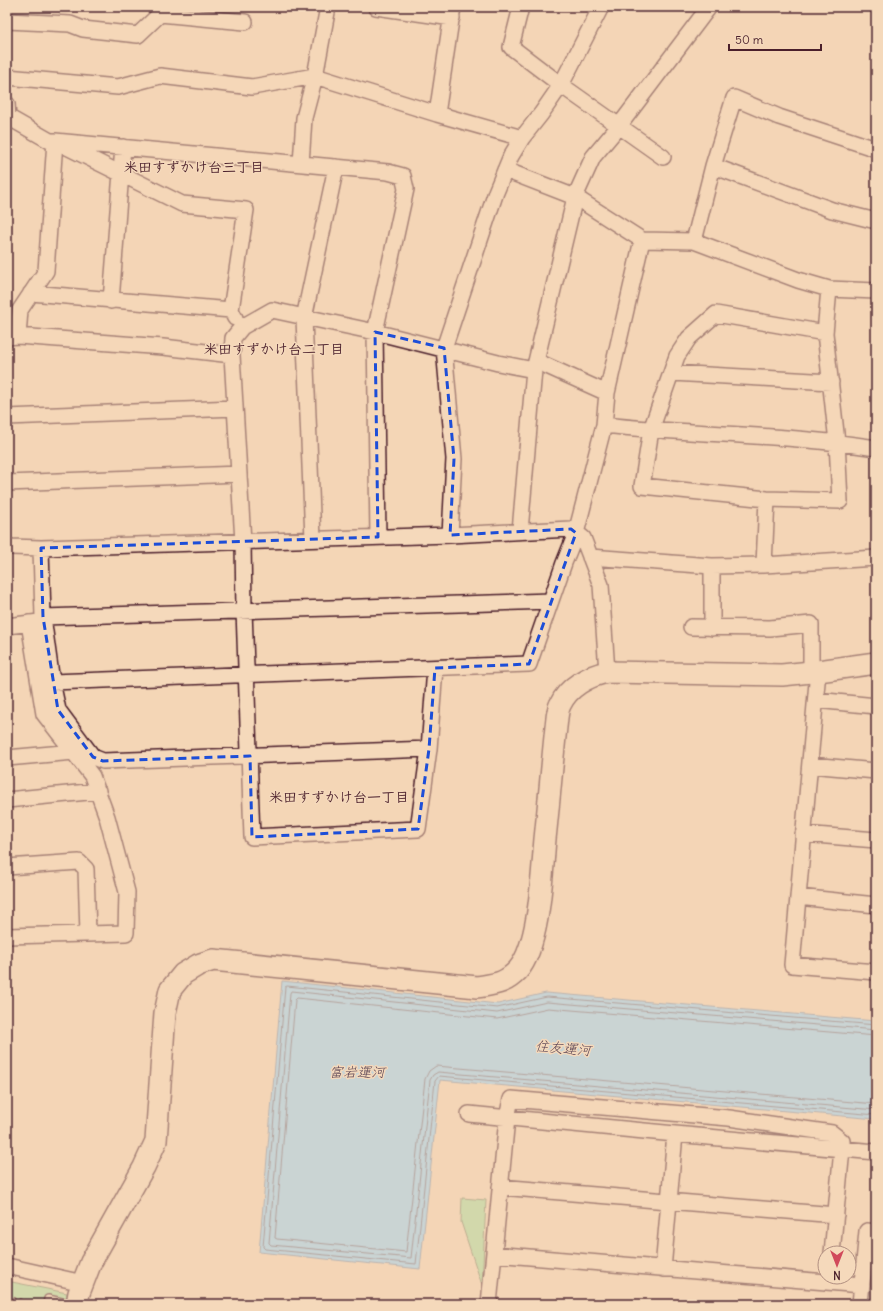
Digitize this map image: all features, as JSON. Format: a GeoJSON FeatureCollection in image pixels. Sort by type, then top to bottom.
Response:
{"type":"FeatureCollection","features":[{"type":"Feature","properties":{"kind":"street"},"geometry":{"type":"LineString","coordinates":[[301,164],[304,118],[315,76],[328,7]]}},
{"type":"Feature","properties":{"kind":"street"},"geometry":{"type":"LineString","coordinates":[[376,7],[453,13],[437,114]]}},
{"type":"Feature","properties":{"kind":"street"},"geometry":{"type":"LineString","coordinates":[[521,7],[511,48],[663,157]]}},
{"type":"Feature","properties":{"kind":"street"},"geometry":{"type":"LineString","coordinates":[[450,535],[454,459],[444,348],[496,192],[511,156],[522,138],[542,114],[561,85],[601,7]]}},
{"type":"Feature","properties":{"kind":"street"},"geometry":{"type":"LineString","coordinates":[[520,531],[535,365],[575,197],[592,157],[620,126],[709,7]]}},
{"type":"Feature","properties":{"kind":"street"},"geometry":{"type":"LineString","coordinates":[[7,21],[70,24],[83,29],[138,35],[160,14],[245,22]]}},
{"type":"Feature","properties":{"kind":"street"},"geometry":{"type":"LineString","coordinates":[[7,77],[118,88],[160,76],[252,87],[315,76],[437,114],[522,138]]}},
{"type":"Feature","properties":{"kind":"street"},"geometry":{"type":"LineString","coordinates":[[694,241],[713,166],[734,98],[779,117],[876,148]]}},
{"type":"Feature","properties":{"kind":"street"},"geometry":{"type":"LineString","coordinates":[[7,109],[8,117],[50,140],[55,141],[388,172],[402,176],[406,189],[375,332],[378,537]]}},
{"type":"Feature","properties":{"kind":"street"},"geometry":{"type":"LineString","coordinates":[[55,141],[120,175],[182,204],[246,210],[231,310],[242,327]]}},
{"type":"Feature","properties":{"kind":"street"},"geometry":{"type":"LineString","coordinates":[[55,141],[46,271],[20,310],[12,337],[163,347],[232,355]]}},
{"type":"Feature","properties":{"kind":"street"},"geometry":{"type":"LineString","coordinates":[[110,301],[123,148]]}},
{"type":"Feature","properties":{"kind":"street"},"geometry":{"type":"LineString","coordinates":[[713,166],[832,210],[876,221]]}},
{"type":"Feature","properties":{"kind":"street"},"geometry":{"type":"LineString","coordinates":[[313,539],[304,318],[336,167]]}},
{"type":"Feature","properties":{"kind":"street"},"geometry":{"type":"LineString","coordinates":[[506,170],[575,197],[642,240],[694,241],[798,280],[829,289],[876,292]]}},
{"type":"Feature","properties":{"kind":"street"},"geometry":{"type":"LineString","coordinates":[[52,682],[530,664],[564,563],[576,533],[604,425],[607,393],[642,240]]}},
{"type":"Feature","properties":{"kind":"street"},"geometry":{"type":"LineString","coordinates":[[825,332],[716,314],[689,338],[677,356],[651,430],[642,486],[767,499],[840,501],[837,442],[825,332],[829,289]]}},
{"type":"Feature","properties":{"kind":"street"},"geometry":{"type":"LineString","coordinates":[[31,293],[110,301],[231,310]]}},
{"type":"Feature","properties":{"kind":"street"},"geometry":{"type":"LineString","coordinates":[[435,668],[429,749],[418,829],[252,837],[243,542],[232,355],[233,338],[242,327],[272,310],[375,332],[498,362],[535,365],[607,393]]}},
{"type":"Feature","properties":{"kind":"street"},"geometry":{"type":"LineString","coordinates":[[672,372],[831,382]]}},
{"type":"Feature","properties":{"kind":"street"},"geometry":{"type":"LineString","coordinates":[[7,417],[235,408]]}},
{"type":"Feature","properties":{"kind":"street"},"geometry":{"type":"LineString","coordinates":[[604,425],[651,430],[837,442],[876,448]]}},
{"type":"Feature","properties":{"kind":"street"},"geometry":{"type":"LineString","coordinates":[[7,483],[239,474]]}},
{"type":"Feature","properties":{"kind":"street"},"geometry":{"type":"LineString","coordinates":[[764,565],[767,499]]}},
{"type":"Feature","properties":{"kind":"street"},"geometry":{"type":"LineString","coordinates":[[7,545],[11,547],[41,548],[450,535],[571,529],[583,538],[601,585],[606,672]]}},
{"type":"Feature","properties":{"kind":"street"},"geometry":{"type":"LineString","coordinates":[[41,548],[43,619],[52,682],[58,710],[93,757],[103,761],[429,749]]}},
{"type":"Feature","properties":{"kind":"street"},"geometry":{"type":"LineString","coordinates":[[590,557],[712,566],[764,565],[876,558]]}},
{"type":"Feature","properties":{"kind":"street"},"geometry":{"type":"LineString","coordinates":[[712,566],[712,628]]}},
{"type":"Feature","properties":{"kind":"street"},"geometry":{"type":"LineString","coordinates":[[7,626],[29,623],[43,619],[244,610],[552,601]]}},
{"type":"Feature","properties":{"kind":"street"},"geometry":{"type":"LineString","coordinates":[[7,936],[126,933],[127,892],[107,817],[92,776],[44,714],[29,623]]}},
{"type":"Feature","properties":{"kind":"street"},"geometry":{"type":"LineString","coordinates":[[691,627],[770,628],[811,624],[816,700],[792,965],[876,972]]}},
{"type":"Feature","properties":{"kind":"street"},"geometry":{"type":"LineString","coordinates":[[77,1304],[79,1293],[91,1262],[144,1167],[156,1141],[165,1013],[170,990],[183,974],[198,965],[213,960],[477,987],[503,983],[518,970],[528,954],[533,937],[539,898],[556,727],[560,705],[572,688],[594,674],[606,672],[775,675],[814,672],[876,663]]}},
{"type":"Feature","properties":{"kind":"street"},"geometry":{"type":"LineString","coordinates":[[816,700],[876,706]]}},
{"type":"Feature","properties":{"kind":"street"},"geometry":{"type":"LineString","coordinates":[[7,758],[74,752]]}},
{"type":"Feature","properties":{"kind":"street"},"geometry":{"type":"LineString","coordinates":[[810,765],[876,771]]}},
{"type":"Feature","properties":{"kind":"street"},"geometry":{"type":"LineString","coordinates":[[7,800],[98,791]]}},
{"type":"Feature","properties":{"kind":"street"},"geometry":{"type":"LineString","coordinates":[[803,834],[876,840]]}},
{"type":"Feature","properties":{"kind":"street"},"geometry":{"type":"LineString","coordinates":[[7,867],[79,862],[86,869],[88,934]]}},
{"type":"Feature","properties":{"kind":"street"},"geometry":{"type":"LineString","coordinates":[[798,897],[876,905]]}},
{"type":"Feature","properties":{"kind":"street"},"geometry":{"type":"LineString","coordinates":[[489,1304],[507,1118],[511,1099],[729,1118],[832,1134],[842,1141],[833,1245]]}},
{"type":"Feature","properties":{"kind":"street"},"geometry":{"type":"LineString","coordinates":[[469,1114],[876,1152]]}},
{"type":"Feature","properties":{"kind":"street"},"geometry":{"type":"LineString","coordinates":[[663,1269],[675,1134]]}},
{"type":"Feature","properties":{"kind":"street"},"geometry":{"type":"LineString","coordinates":[[500,1187],[836,1215]]}},
{"type":"Feature","properties":{"kind":"street"},"geometry":{"type":"LineString","coordinates":[[860,1304],[867,1231],[876,1232]]}},
{"type":"Feature","properties":{"kind":"street"},"geometry":{"type":"LineString","coordinates":[[494,1254],[663,1269],[817,1279]]}},
{"type":"Feature","properties":{"kind":"street"},"geometry":{"type":"LineString","coordinates":[[7,1266],[83,1283]]}},
{"type":"Feature","properties":{"kind":"street"},"geometry":{"type":"LineString","coordinates":[[857,1284],[862,1285]]}},
{"type":"Feature","properties":{"kind":"lane"},"geometry":{"type":"LineString","coordinates":[[47,1304],[48,1299],[71,1304]]}},
{"type":"Feature","properties":{"kind":"path"},"geometry":{"type":"LineString","coordinates":[[7,1296],[31,1302]]}},
{"type":"Feature","properties":{"kind":"highlighted area"},"geometry":{"type":"Polygon","coordinates":[[[375,332],[444,348],[454,459],[450,535],[571,529],[576,533],[529,664],[435,668],[429,749],[418,829],[252,837],[250,756],[103,761],[93,757],[58,710],[43,617],[41,548],[378,537],[375,332]]]}},
{"type":"Feature","properties":{"kind":"green space"},"geometry":{"type":"Polygon","coordinates":[[[462,1198],[486,1200],[482,1285],[461,1222],[462,1198]]]}},
{"type":"Feature","properties":{"kind":"green space"},"geometry":{"type":"Polygon","coordinates":[[[7,1281],[67,1293],[65,1304],[7,1304],[7,1281]]]}},
{"type":"Feature","properties":{"kind":"water","name":"富岩運河"},"geometry":{"type":"Polygon","coordinates":[[[282,981],[498,1004],[546,993],[876,1021],[876,1119],[440,1080],[420,1269],[259,1252],[282,981]]]}},
{"type":"Feature","properties":{"kind":"district","name":"米田すずかけ台三丁目"},"geometry":{"type":"Point","coordinates":[194,167]}},
{"type":"Feature","properties":{"kind":"district","name":"米田すずかけ台二丁目"},"geometry":{"type":"Point","coordinates":[274,349]}},
{"type":"Feature","properties":{"kind":"district","name":"米田すずかけ台一丁目"},"geometry":{"type":"Point","coordinates":[339,797]}},
{"type":"Feature","properties":{"kind":"water label","name":"住友運河"},"geometry":{"type":"Point","coordinates":[563,1048]}}]}
